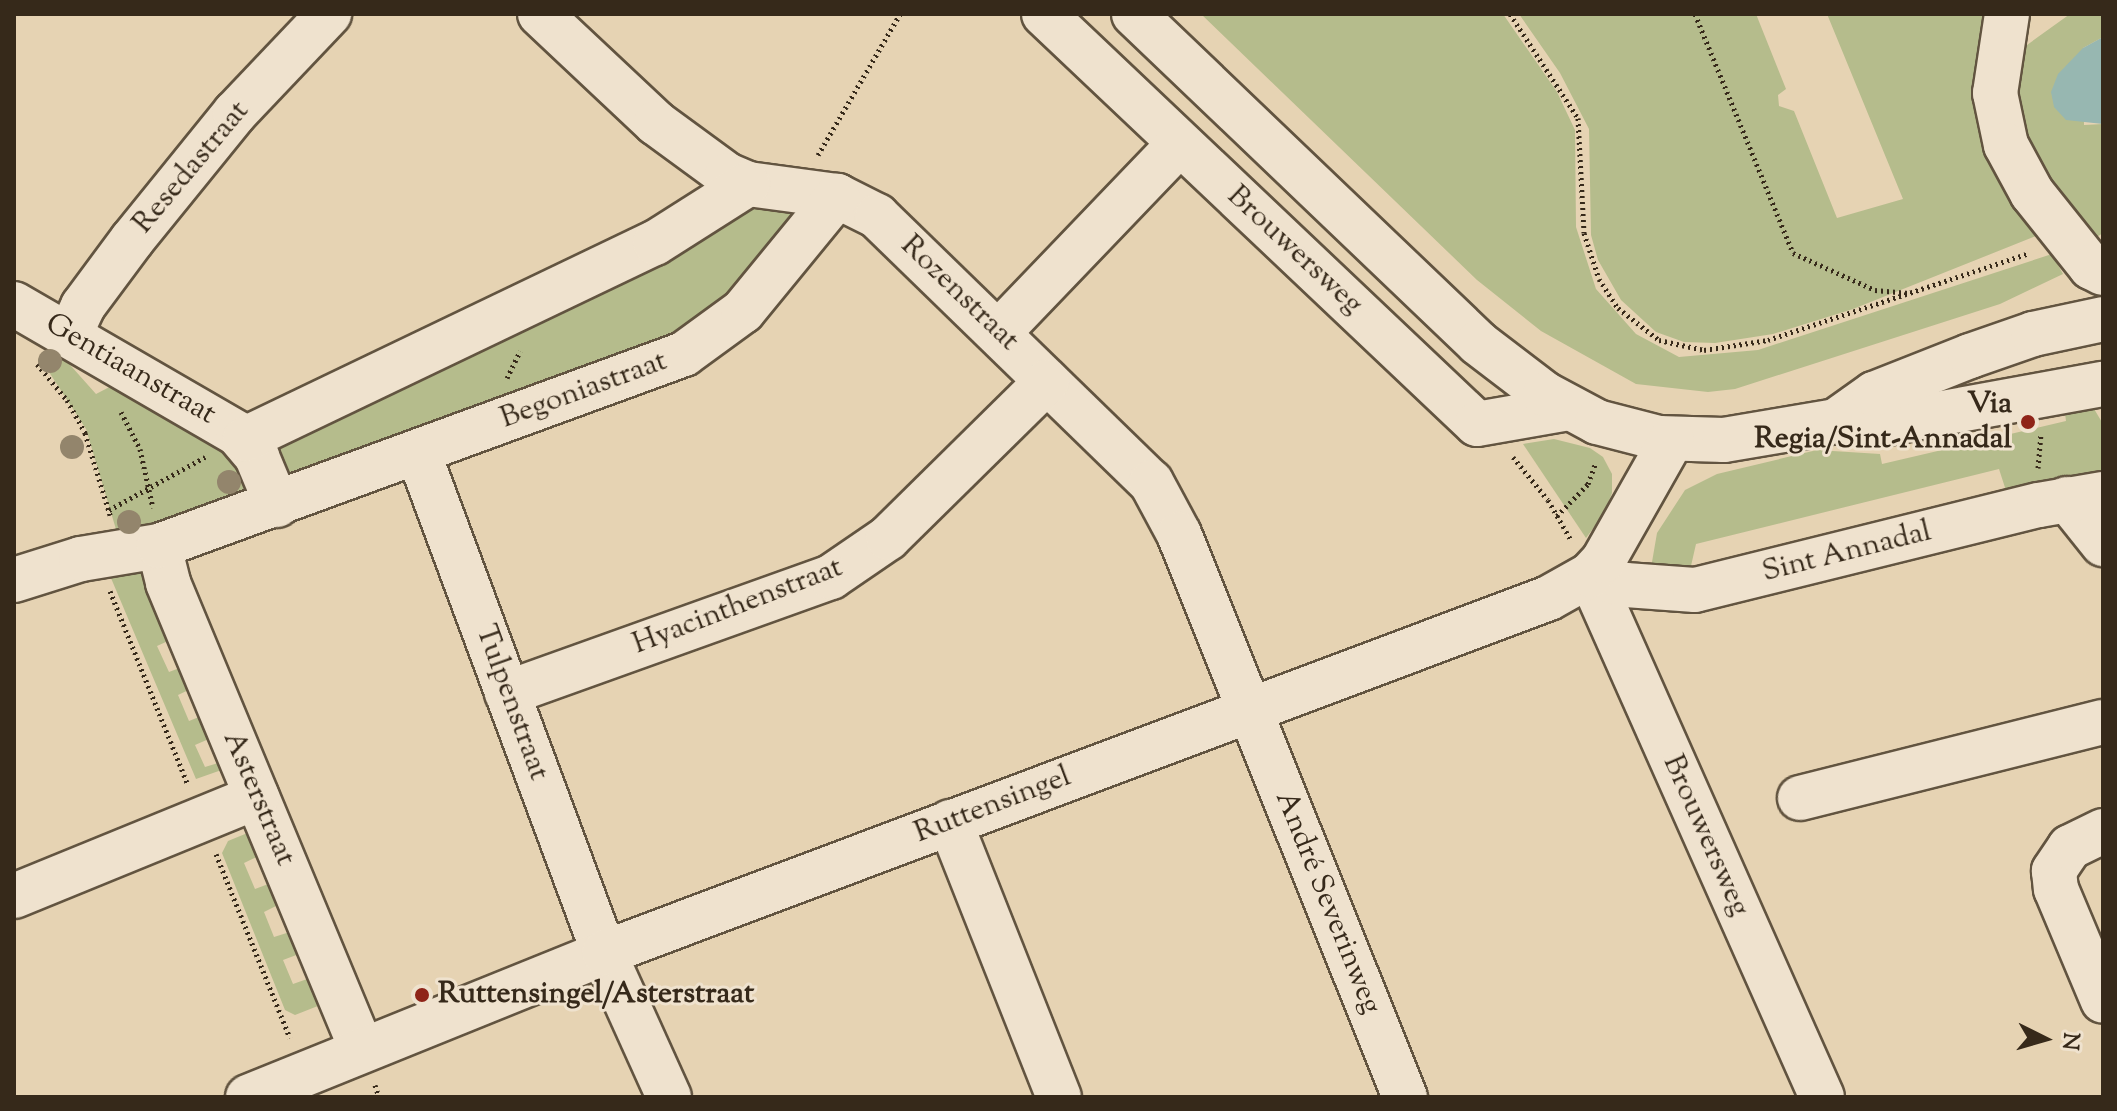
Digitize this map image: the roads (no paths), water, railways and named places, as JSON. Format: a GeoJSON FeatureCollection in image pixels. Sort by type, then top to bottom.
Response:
{"type":"FeatureCollection","features":[{"type":"Feature","properties":{"kind":"street","name":"Resedastraat"},"geometry":{"type":"LineString","coordinates":[[70,334],[83,306],[132,240],[235,113],[329,14]]}},
{"type":"Feature","properties":{"kind":"street","name":"Rozenstraat"},"geometry":{"type":"LineString","coordinates":[[540,14],[683,146],[748,184],[817,193],[888,225],[999,332],[1151,482],[1179,534],[1251,710]]}},
{"type":"Feature","properties":{"kind":"street","name":"Brouwersweg"},"geometry":{"type":"LineString","coordinates":[[1044,14],[1477,424],[1569,408]]}},
{"type":"Feature","properties":{"kind":"street","name":"Brouwersweg"},"geometry":{"type":"LineString","coordinates":[[1134,14],[1478,343],[1569,408],[1612,427],[1672,439]]}},
{"type":"Feature","properties":{"kind":"street"},"geometry":{"type":"LineString","coordinates":[[2007,14],[1996,68],[1997,122],[2032,193],[2068,239],[2103,273]]}},
{"type":"Feature","properties":{"kind":"street"},"geometry":{"type":"LineString","coordinates":[[999,332],[1179,144]]}},
{"type":"Feature","properties":{"kind":"street"},"geometry":{"type":"LineString","coordinates":[[277,505],[241,436],[687,226],[748,184]]}},
{"type":"Feature","properties":{"kind":"street","name":"Begoniastraat"},"geometry":{"type":"LineString","coordinates":[[14,580],[138,549],[277,505],[650,368],[711,338],[757,295],[817,193]]}},
{"type":"Feature","properties":{"kind":"street","name":"Gentiaanstraat"},"geometry":{"type":"LineString","coordinates":[[14,304],[241,436]]}},
{"type":"Feature","properties":{"kind":"street"},"geometry":{"type":"LineString","coordinates":[[1836,421],[1874,394],[1970,356],[2033,334],[2103,319]]}},
{"type":"Feature","properties":{"kind":"street","name":"Hyacinthenstraat"},"geometry":{"type":"LineString","coordinates":[[507,693],[831,577],[888,538],[1047,381]]}},
{"type":"Feature","properties":{"kind":"street"},"geometry":{"type":"LineString","coordinates":[[1672,439],[1740,438],[1836,421],[1882,424],[2103,384]]}},
{"type":"Feature","properties":{"kind":"street","name":"Ruttensingel"},"geometry":{"type":"LineString","coordinates":[[248,1097],[604,953],[1549,598],[1590,575],[1672,439]]}},
{"type":"Feature","properties":{"kind":"street","name":"Tulpenstraat"},"geometry":{"type":"LineString","coordinates":[[418,452],[604,953],[669,1097]]}},
{"type":"Feature","properties":{"kind":"street"},"geometry":{"type":"LineString","coordinates":[[2085,497],[2103,544]]}},
{"type":"Feature","properties":{"kind":"street","name":"Sint Annadal"},"geometry":{"type":"LineString","coordinates":[[1590,575],[1656,590],[1695,590],[2085,497]]}},
{"type":"Feature","properties":{"kind":"street","name":"Asterstraat"},"geometry":{"type":"LineString","coordinates":[[138,549],[168,583],[362,1050]]}},
{"type":"Feature","properties":{"kind":"street","name":"Brouwersweg"},"geometry":{"type":"LineString","coordinates":[[1590,575],[1822,1097]]}},
{"type":"Feature","properties":{"kind":"street","name":"André Severinweg"},"geometry":{"type":"LineString","coordinates":[[1251,710],[1405,1097]]}},
{"type":"Feature","properties":{"kind":"street"},"geometry":{"type":"LineString","coordinates":[[1800,798],[2103,722]]}},
{"type":"Feature","properties":{"kind":"street"},"geometry":{"type":"LineString","coordinates":[[14,896],[257,797]]}},
{"type":"Feature","properties":{"kind":"street"},"geometry":{"type":"LineString","coordinates":[[950,822],[1059,1097]]}},
{"type":"Feature","properties":{"kind":"street"},"geometry":{"type":"LineString","coordinates":[[2103,831],[2070,847],[2054,871],[2056,889],[2103,1001]]}},
{"type":"Feature","properties":{"kind":"water"},"geometry":{"type":"Polygon","coordinates":[[[2103,37],[2103,124],[2066,120],[2054,107],[2051,92],[2058,74],[2083,48],[2103,37]]]}},
{"type":"Feature","properties":{"kind":"place","name":"Via Regia/Sint-Annadal"},"geometry":{"type":"Point","coordinates":[2028,422]}},
{"type":"Feature","properties":{"kind":"place","name":"Ruttensingel/Asterstraat"},"geometry":{"type":"Point","coordinates":[422,995]}}]}
